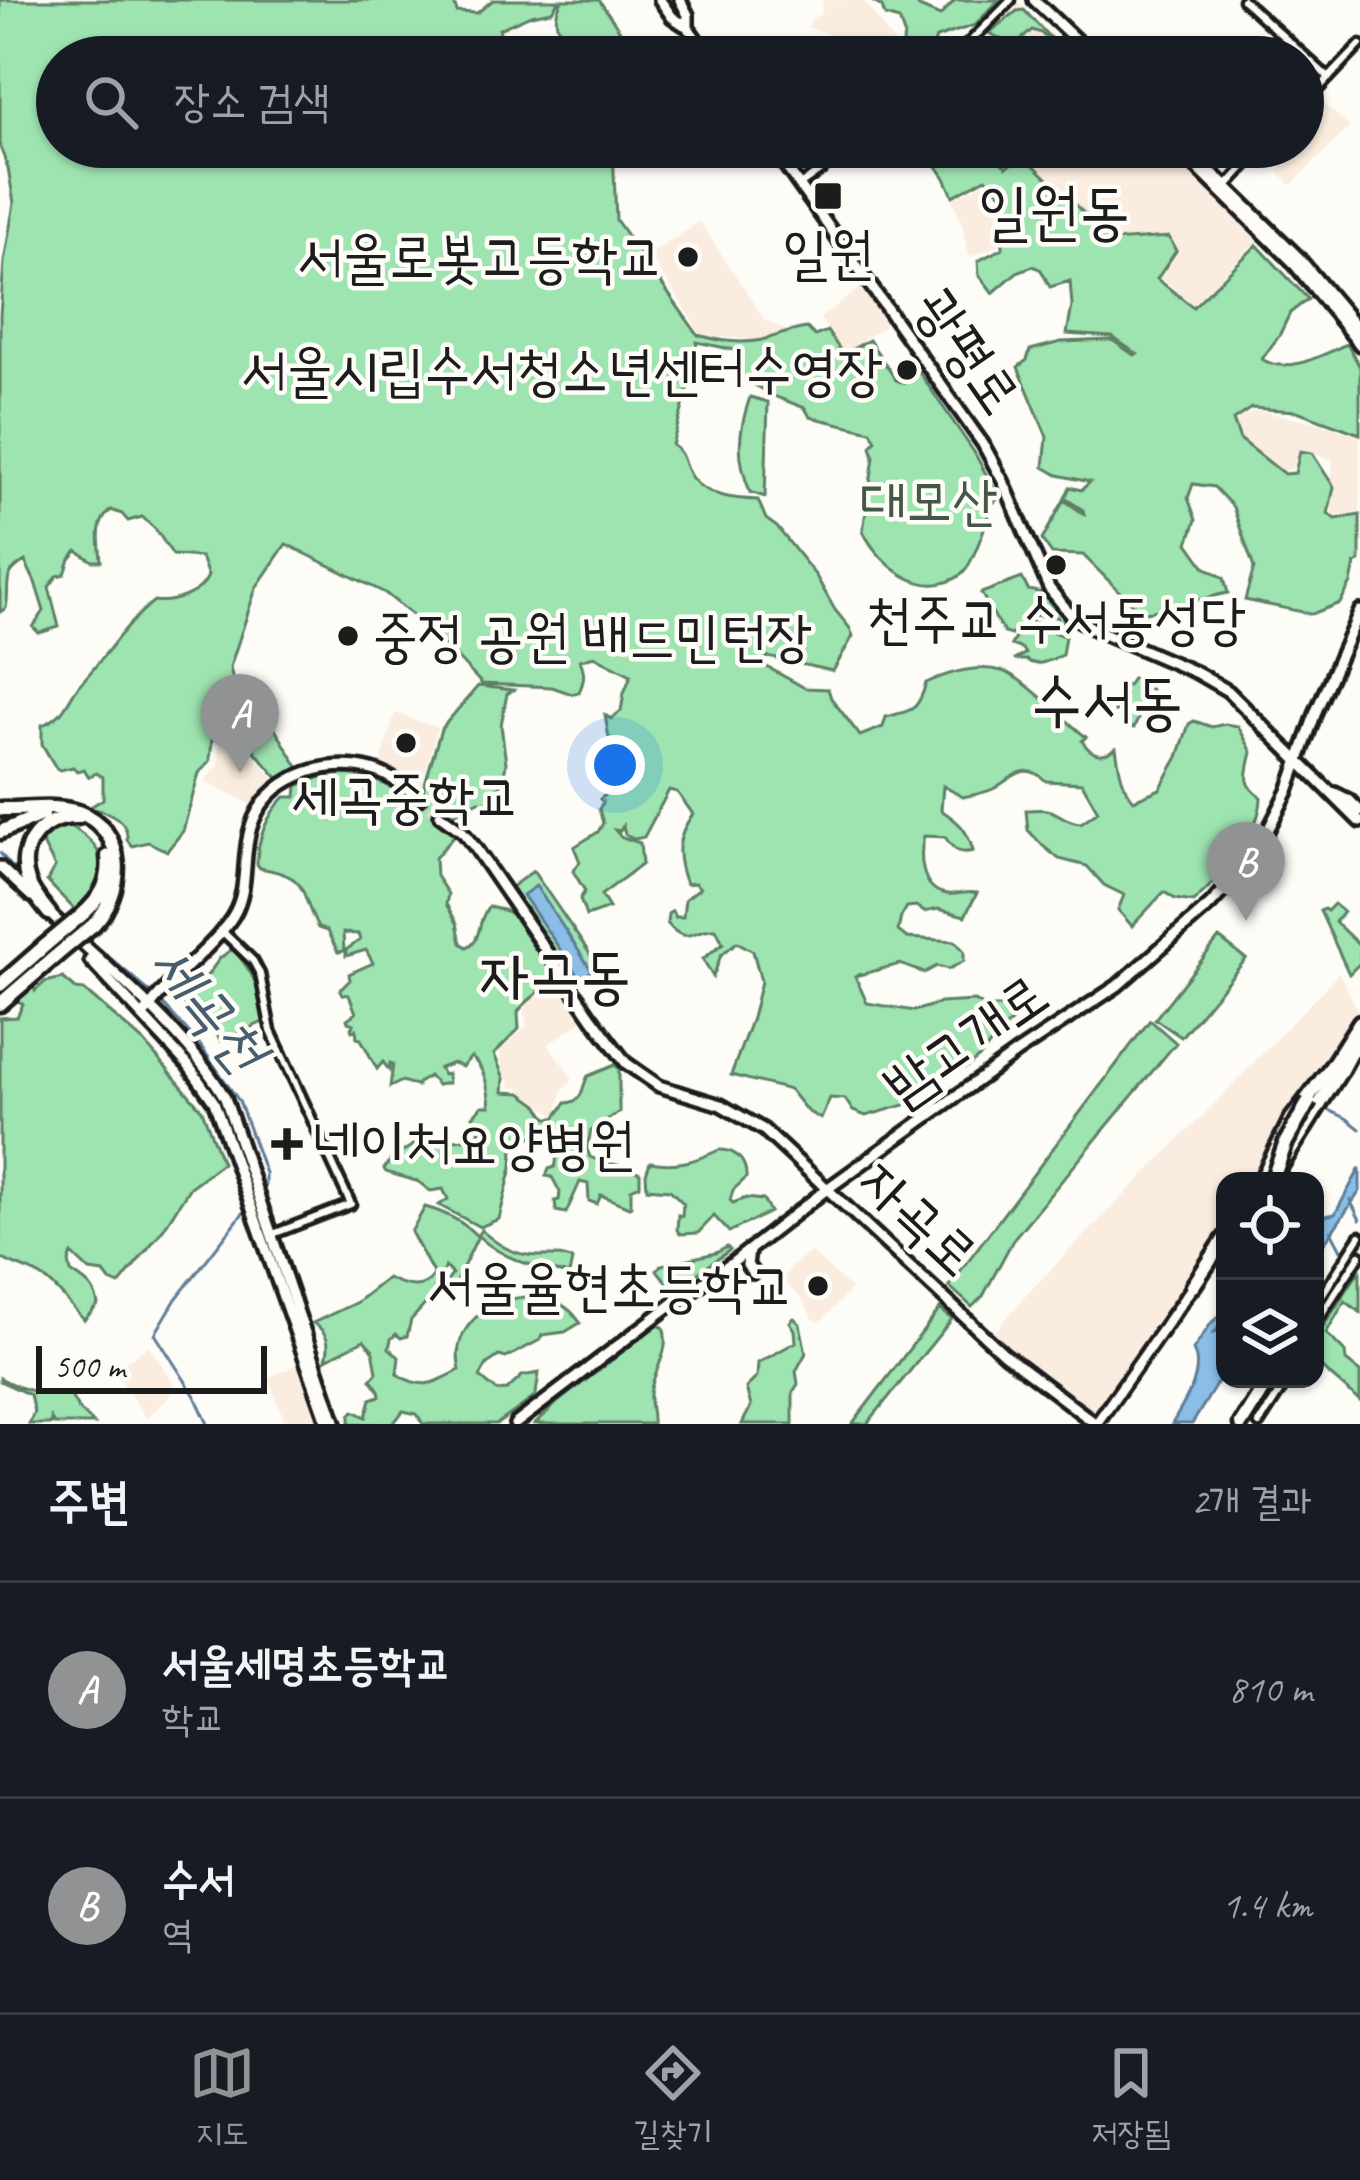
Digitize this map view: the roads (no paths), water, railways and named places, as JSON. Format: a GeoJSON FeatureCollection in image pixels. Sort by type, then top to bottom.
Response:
{"type":"FeatureCollection","features":[{"type":"Feature","properties":{"kind":"highway"},"geometry":{"type":"LineString","coordinates":[[0,809],[61,808],[88,817],[112,846],[116,863],[115,893],[105,911],[0,985]]}},
{"type":"Feature","properties":{"kind":"highway"},"geometry":{"type":"LineString","coordinates":[[0,831],[44,812],[77,814]]}},
{"type":"Feature","properties":{"kind":"highway"},"geometry":{"type":"LineString","coordinates":[[49,913],[31,888],[25,869],[28,848],[41,827],[77,814]]}},
{"type":"Feature","properties":{"kind":"highway"},"geometry":{"type":"LineString","coordinates":[[0,1004],[52,949]]}},
{"type":"Feature","properties":{"kind":"highway"},"geometry":{"type":"LineString","coordinates":[[1274,1172],[1310,1101],[1360,1022]]}},
{"type":"Feature","properties":{"kind":"highway"},"geometry":{"type":"LineString","coordinates":[[1310,1101],[1360,1034]]}},
{"type":"Feature","properties":{"kind":"highway"},"geometry":{"type":"LineString","coordinates":[[1276,1172],[1360,1034]]}},
{"type":"Feature","properties":{"kind":"highway"},"geometry":{"type":"LineString","coordinates":[[1193,1286],[1216,1252]]}},
{"type":"Feature","properties":{"kind":"highway"},"geometry":{"type":"LineString","coordinates":[[1243,1424],[1265,1388]]}},
{"type":"Feature","properties":{"kind":"main road"},"geometry":{"type":"LineString","coordinates":[[660,0],[694,36]]}},
{"type":"Feature","properties":{"kind":"main road"},"geometry":{"type":"LineString","coordinates":[[680,0],[688,15],[686,25]]}},
{"type":"Feature","properties":{"kind":"main road"},"geometry":{"type":"LineString","coordinates":[[1033,0],[1068,36]]}},
{"type":"Feature","properties":{"kind":"main road","name":"광평로"},"geometry":{"type":"LineString","coordinates":[[787,168],[983,444],[1060,604],[1094,629],[1217,683],[1325,788]]}},
{"type":"Feature","properties":{"kind":"main road"},"geometry":{"type":"LineString","coordinates":[[1197,168],[1291,260],[1360,345]]}},
{"type":"Feature","properties":{"kind":"main road"},"geometry":{"type":"LineString","coordinates":[[1207,168],[1298,257],[1360,331]]}},
{"type":"Feature","properties":{"kind":"main road","name":"밤고개로"},"geometry":{"type":"LineString","coordinates":[[514,1424],[827,1189],[1117,986],[1210,905],[1242,871],[1265,836],[1360,615]]}},
{"type":"Feature","properties":{"kind":"main road"},"geometry":{"type":"LineString","coordinates":[[1283,745],[1304,742]]}},
{"type":"Feature","properties":{"kind":"main road"},"geometry":{"type":"LineString","coordinates":[[150,1008],[165,994],[225,934],[240,912],[257,822],[285,788],[314,774],[350,771],[382,778],[419,799],[386,775],[350,767],[317,770],[283,784],[254,817],[244,890],[231,919],[165,994]]}},
{"type":"Feature","properties":{"kind":"main road"},"geometry":{"type":"LineString","coordinates":[[1290,786],[1301,778],[1315,778]]}},
{"type":"Feature","properties":{"kind":"main road"},"geometry":{"type":"LineString","coordinates":[[1325,788],[1360,811]]}},
{"type":"Feature","properties":{"kind":"main road"},"geometry":{"type":"LineString","coordinates":[[1325,788],[1333,803],[1360,826]]}},
{"type":"Feature","properties":{"kind":"main road","name":"자곡로"},"geometry":{"type":"LineString","coordinates":[[440,813],[474,847],[620,1057],[645,1078],[721,1105],[775,1139],[1004,1354],[1096,1424]]}},
{"type":"Feature","properties":{"kind":"main road"},"geometry":{"type":"LineString","coordinates":[[0,870],[150,1008],[219,1088],[230,1109],[259,1212],[332,1424]]}},
{"type":"Feature","properties":{"kind":"main road"},"geometry":{"type":"LineString","coordinates":[[0,870],[150,1008],[208,1091],[247,1194],[259,1212]]}},
{"type":"Feature","properties":{"kind":"main road"},"geometry":{"type":"LineString","coordinates":[[749,1250],[747,1265],[753,1273]]}},
{"type":"Feature","properties":{"kind":"main road"},"geometry":{"type":"LineString","coordinates":[[1096,1424],[1193,1286]]}},
{"type":"Feature","properties":{"kind":"street"},"geometry":{"type":"LineString","coordinates":[[976,36],[1011,0]]}},
{"type":"Feature","properties":{"kind":"street"},"geometry":{"type":"LineString","coordinates":[[1243,0],[1283,36]]}},
{"type":"Feature","properties":{"kind":"street"},"geometry":{"type":"LineString","coordinates":[[1324,83],[1360,45]]}},
{"type":"Feature","properties":{"kind":"street"},"geometry":{"type":"LineString","coordinates":[[1324,73],[1329,78]]}},
{"type":"Feature","properties":{"kind":"street"},"geometry":{"type":"LineString","coordinates":[[800,185],[824,168]]}},
{"type":"Feature","properties":{"kind":"street"},"geometry":{"type":"LineString","coordinates":[[1226,187],[1244,168]]}},
{"type":"Feature","properties":{"kind":"street"},"geometry":{"type":"LineString","coordinates":[[225,934],[260,974],[271,1031],[351,1204],[268,1236]]}},
{"type":"Feature","properties":{"kind":"street"},"geometry":{"type":"LineString","coordinates":[[1324,1292],[1360,1236]]}},
{"type":"Feature","properties":{"kind":"street"},"geometry":{"type":"LineString","coordinates":[[1324,1310],[1360,1255]]}},
{"type":"Feature","properties":{"kind":"street"},"geometry":{"type":"LineString","coordinates":[[1259,1424],[1282,1388]]}},
{"type":"Feature","properties":{"kind":"water"},"geometry":{"type":"Polygon","coordinates":[[[536,886],[592,971],[580,979],[523,895],[536,886]]]}},
{"type":"Feature","properties":{"kind":"water"},"geometry":{"type":"Polygon","coordinates":[[[1360,1168],[1360,1191],[1324,1242],[1324,1216],[1335,1214],[1360,1168]]]}},
{"type":"Feature","properties":{"kind":"water"},"geometry":{"type":"Polygon","coordinates":[[[1216,1319],[1216,1385],[1192,1424],[1172,1424],[1195,1378],[1193,1350],[1216,1319]]]}},
{"type":"Feature","properties":{"kind":"waterway","name":"세곡천"},"geometry":{"type":"LineString","coordinates":[[0,853],[22,879]]}},
{"type":"Feature","properties":{"kind":"waterway","name":"세곡천"},"geometry":{"type":"LineString","coordinates":[[47,901],[66,920]]}},
{"type":"Feature","properties":{"kind":"waterway","name":"세곡천"},"geometry":{"type":"LineString","coordinates":[[87,938],[152,994]]}},
{"type":"Feature","properties":{"kind":"waterway","name":"세곡천"},"geometry":{"type":"LineString","coordinates":[[160,1001],[198,1042],[239,1101],[265,1173],[260,1191]]}},
{"type":"Feature","properties":{"kind":"waterway"},"geometry":{"type":"LineString","coordinates":[[1326,1109],[1360,1129]]}},
{"type":"Feature","properties":{"kind":"waterway"},"geometry":{"type":"LineString","coordinates":[[1350,1200],[1360,1220]]}},
{"type":"Feature","properties":{"kind":"waterway","name":"세곡천"},"geometry":{"type":"LineString","coordinates":[[208,1424],[155,1334],[176,1299],[247,1208]]}},
{"type":"Feature","properties":{"kind":"waterway"},"geometry":{"type":"LineString","coordinates":[[1331,1231],[1341,1250]]}},
{"type":"Feature","properties":{"kind":"tunnel"},"geometry":{"type":"LineString","coordinates":[[674,0],[684,22]]}},
{"type":"Feature","properties":{"kind":"tunnel"},"geometry":{"type":"LineString","coordinates":[[418,800],[440,815]]}},
{"type":"Feature","properties":{"kind":"place","name":"일원"},"geometry":{"type":"Point","coordinates":[828,196]}},
{"type":"Feature","properties":{"kind":"place","name":"서울로봇고등학교"},"geometry":{"type":"Point","coordinates":[688,257]}},
{"type":"Feature","properties":{"kind":"place","name":"서울시립수서청소년센터수영장"},"geometry":{"type":"Point","coordinates":[907,370]}},
{"type":"Feature","properties":{"kind":"place","name":"천주교 수서동성당"},"geometry":{"type":"Point","coordinates":[1056,565]}},
{"type":"Feature","properties":{"kind":"place","name":"중정 공원 배드민턴장"},"geometry":{"type":"Point","coordinates":[348,636]}},
{"type":"Feature","properties":{"kind":"place","name":"세곡중학교"},"geometry":{"type":"Point","coordinates":[406,743]}},
{"type":"Feature","properties":{"kind":"place","name":"서울세명초등학교"},"geometry":{"type":"Point","coordinates":[240,773]}},
{"type":"Feature","properties":{"kind":"place","name":"수서"},"geometry":{"type":"Point","coordinates":[1246,921]}},
{"type":"Feature","properties":{"kind":"place","name":"네이처요양병원"},"geometry":{"type":"Point","coordinates":[287,1144]}},
{"type":"Feature","properties":{"kind":"place","name":"서울율현초등학교"},"geometry":{"type":"Point","coordinates":[818,1286]}},
{"type":"Feature","properties":{"kind":"district","name":"일원동"},"geometry":{"type":"Point","coordinates":[1054,211]}},
{"type":"Feature","properties":{"kind":"district","name":"수서동"},"geometry":{"type":"Point","coordinates":[1107,701]}},
{"type":"Feature","properties":{"kind":"district","name":"자곡동"},"geometry":{"type":"Point","coordinates":[555,975]}},
{"type":"Feature","properties":{"kind":"park label","name":"대모산"},"geometry":{"type":"Point","coordinates":[929,501]}}]}
